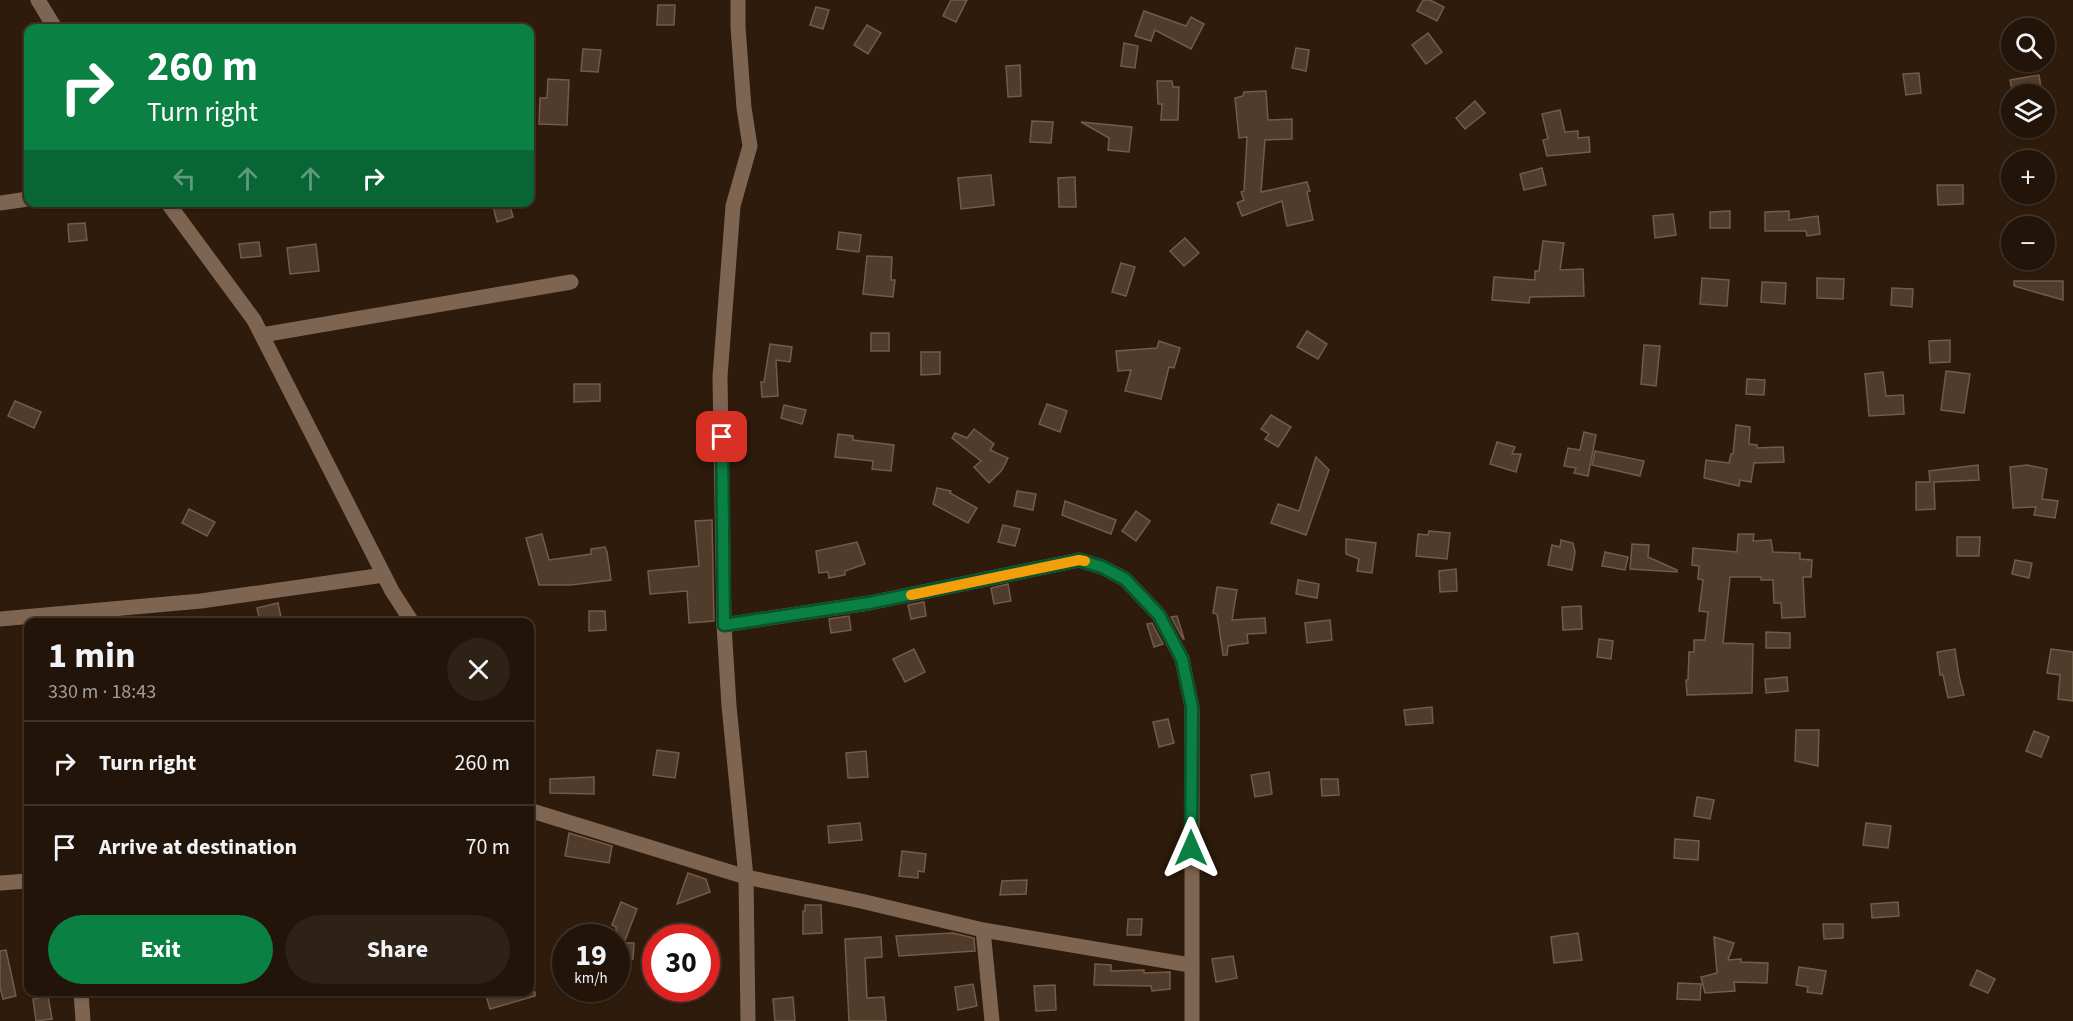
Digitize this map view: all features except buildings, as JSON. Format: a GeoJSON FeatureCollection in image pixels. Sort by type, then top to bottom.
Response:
{"type":"FeatureCollection","features":[{"type":"Feature","properties":{"kind":"street"},"geometry":{"type":"LineString","coordinates":[[38,0],[53,24]]}},
{"type":"Feature","properties":{"kind":"street"},"geometry":{"type":"LineString","coordinates":[[738,0],[741,73],[750,146],[733,206],[720,377],[724,625],[729,706],[746,877],[748,1021]]}},
{"type":"Feature","properties":{"kind":"street"},"geometry":{"type":"LineString","coordinates":[[0,203],[24,200]]}},
{"type":"Feature","properties":{"kind":"street"},"geometry":{"type":"LineString","coordinates":[[172,207],[255,320],[384,575],[410,618]]}},
{"type":"Feature","properties":{"kind":"street"},"geometry":{"type":"LineString","coordinates":[[262,335],[571,282]]}},
{"type":"Feature","properties":{"kind":"street"},"geometry":{"type":"LineString","coordinates":[[724,625],[869,603],[1079,560],[1102,567],[1125,579],[1159,615],[1182,659],[1192,707],[1190,965],[1192,1021]]}},
{"type":"Feature","properties":{"kind":"street"},"geometry":{"type":"LineString","coordinates":[[43,618],[201,601],[384,575]]}},
{"type":"Feature","properties":{"kind":"street"},"geometry":{"type":"LineString","coordinates":[[0,619],[24,619]]}},
{"type":"Feature","properties":{"kind":"street"},"geometry":{"type":"LineString","coordinates":[[534,811],[746,877],[983,930],[1190,965]]}},
{"type":"Feature","properties":{"kind":"street"},"geometry":{"type":"LineString","coordinates":[[0,883],[24,881]]}},
{"type":"Feature","properties":{"kind":"street"},"geometry":{"type":"LineString","coordinates":[[983,930],[992,1021]]}},
{"type":"Feature","properties":{"kind":"street"},"geometry":{"type":"LineString","coordinates":[[81,996],[83,1021]]}},
{"type":"Feature","properties":{"kind":"slow traffic"},"geometry":{"type":"LineString","coordinates":[[911,595],[1079,560],[1085,561]]}},
{"type":"Feature","properties":{"kind":"route"},"geometry":{"type":"LineString","coordinates":[[722,437],[724,625],[869,603],[1079,560],[1102,567],[1125,579],[1159,615],[1182,659],[1192,707],[1191,848]]}}]}
